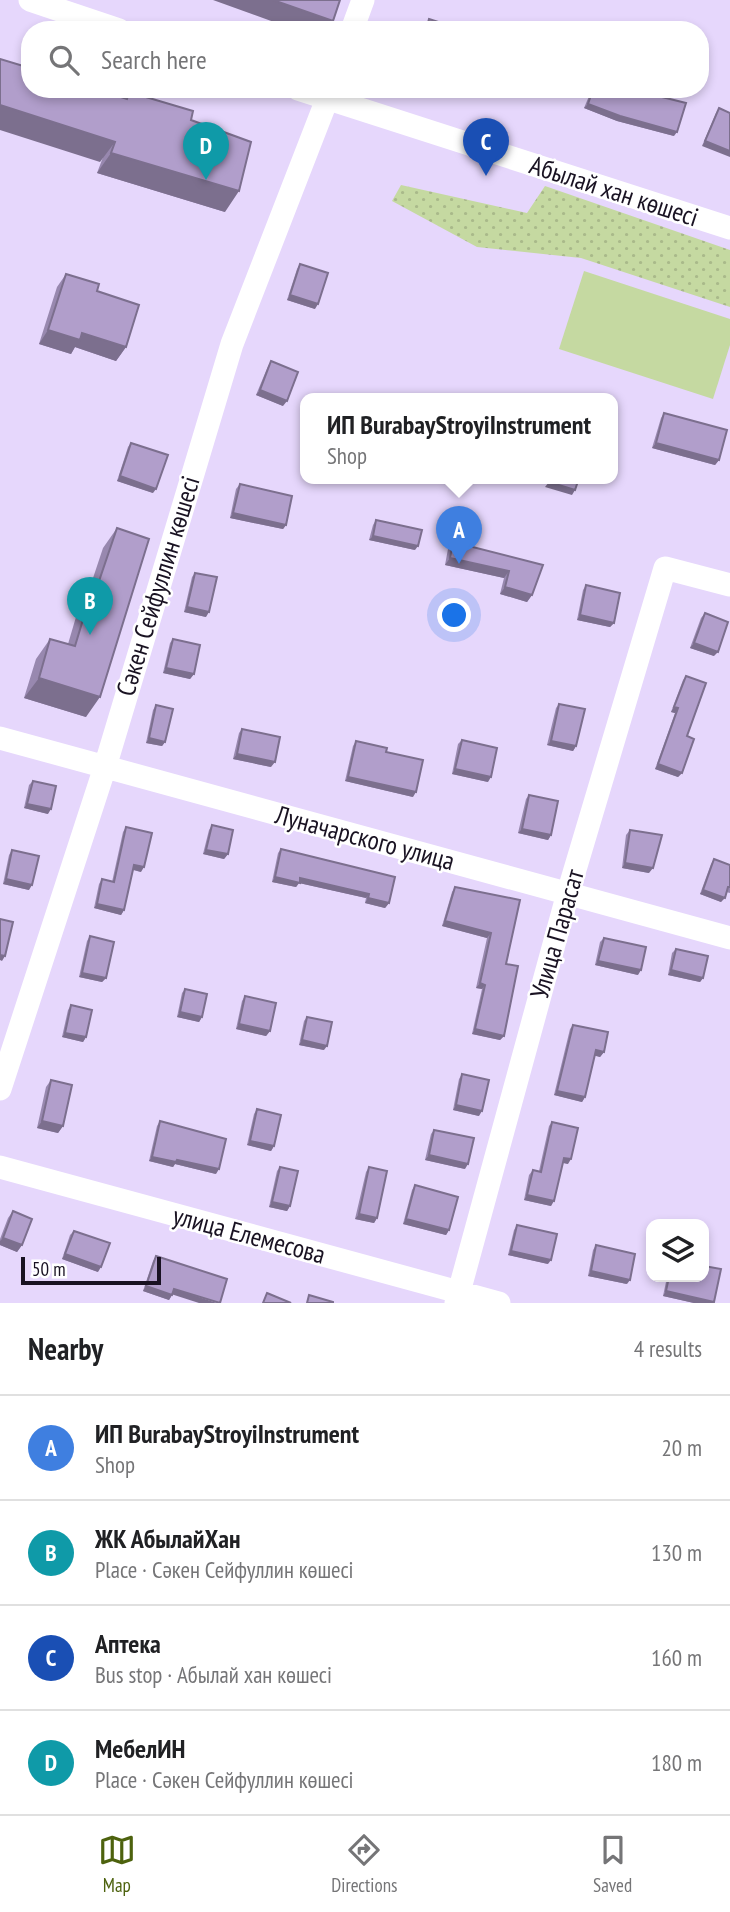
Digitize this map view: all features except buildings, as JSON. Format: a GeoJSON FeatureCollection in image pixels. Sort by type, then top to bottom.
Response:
{"type":"FeatureCollection","features":[{"type":"Feature","properties":{"kind":"street"},"geometry":{"type":"LineString","coordinates":[[30,0],[92,21]]}},
{"type":"Feature","properties":{"kind":"street"},"geometry":{"type":"LineString","coordinates":[[355,21],[363,0]]}},
{"type":"Feature","properties":{"kind":"street","name":"Сәкен Сейфуллин көшесі"},"geometry":{"type":"LineString","coordinates":[[0,1089],[105,767],[232,344],[327,98]]}},
{"type":"Feature","properties":{"kind":"street","name":"Абылай хан көшесі"},"geometry":{"type":"LineString","coordinates":[[341,98],[730,228]]}},
{"type":"Feature","properties":{"kind":"street","name":"Улица Парасат"},"geometry":{"type":"LineString","coordinates":[[458,1298],[568,894],[665,568],[730,585]]}},
{"type":"Feature","properties":{"kind":"street","name":"Луначарского улица"},"geometry":{"type":"LineString","coordinates":[[0,738],[730,938]]}},
{"type":"Feature","properties":{"kind":"street","name":"улица Елемесова"},"geometry":{"type":"LineString","coordinates":[[0,1167],[458,1298],[499,1303]]}},
{"type":"Feature","properties":{"kind":"green space"},"geometry":{"type":"Polygon","coordinates":[[[401,185],[527,213],[545,186],[730,250],[730,307],[581,258],[477,247],[392,201],[401,185]]]}},
{"type":"Feature","properties":{"kind":"green space"},"geometry":{"type":"Polygon","coordinates":[[[584,271],[730,319],[730,345],[713,399],[559,349],[584,271]]]}},
{"type":"Feature","properties":{"kind":"place","name":"Аптека"},"geometry":{"type":"Point","coordinates":[486,176]}},
{"type":"Feature","properties":{"kind":"place","name":"МебелИН"},"geometry":{"type":"Point","coordinates":[206,180]}},
{"type":"Feature","properties":{"kind":"place","name":"ИП BurabayStroyiInstrument"},"geometry":{"type":"Point","coordinates":[459,564]}},
{"type":"Feature","properties":{"kind":"place","name":"ЖК АбылайХан"},"geometry":{"type":"Point","coordinates":[90,635]}}]}
